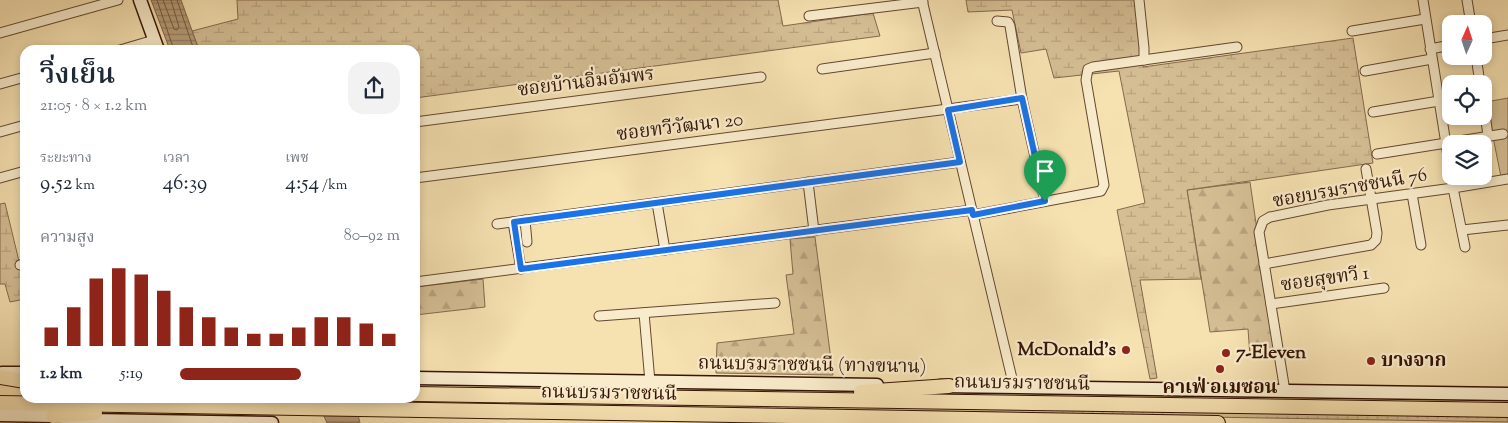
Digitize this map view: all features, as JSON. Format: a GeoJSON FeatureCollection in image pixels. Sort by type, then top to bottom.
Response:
{"type":"FeatureCollection","features":[{"type":"Feature","properties":{"kind":"highway"},"geometry":{"type":"LineString","coordinates":[[0,375],[20,380]]}},
{"type":"Feature","properties":{"kind":"highway"},"geometry":{"type":"LineString","coordinates":[[0,386],[20,386]]}},
{"type":"Feature","properties":{"kind":"highway"},"geometry":{"type":"LineString","coordinates":[[776,399],[949,386]]}},
{"type":"Feature","properties":{"kind":"highway","name":"ถนนบรมราชชนนี"},"geometry":{"type":"LineString","coordinates":[[420,394],[1508,410]]}},
{"type":"Feature","properties":{"kind":"highway","name":"ถนนบรมราชชนนี"},"geometry":{"type":"LineString","coordinates":[[0,403],[1218,423]]}},
{"type":"Feature","properties":{"kind":"highway"},"geometry":{"type":"LineString","coordinates":[[53,416],[183,406]]}},
{"type":"Feature","properties":{"kind":"main road"},"geometry":{"type":"LineString","coordinates":[[143,1],[156,45]]}},
{"type":"Feature","properties":{"kind":"main road"},"geometry":{"type":"LineString","coordinates":[[0,375],[20,373]]}},
{"type":"Feature","properties":{"kind":"main road","name":"ถนนบรมราชชนนี (ทางขนาน)"},"geometry":{"type":"LineString","coordinates":[[420,378],[1508,394]]}},
{"type":"Feature","properties":{"kind":"main road"},"geometry":{"type":"LineString","coordinates":[[0,415],[24,419],[53,416],[77,419],[155,422],[272,423]]}},
{"type":"Feature","properties":{"kind":"street"},"geometry":{"type":"LineString","coordinates":[[0,33],[118,0]]}},
{"type":"Feature","properties":{"kind":"street"},"geometry":{"type":"LineString","coordinates":[[1139,0],[1144,60]]}},
{"type":"Feature","properties":{"kind":"street","name":"ซอยบรมราชชนนี 76"},"geometry":{"type":"LineString","coordinates":[[1422,0],[1445,135]]}},
{"type":"Feature","properties":{"kind":"street"},"geometry":{"type":"LineString","coordinates":[[1467,0],[1470,15]]}},
{"type":"Feature","properties":{"kind":"street"},"geometry":{"type":"LineString","coordinates":[[808,16],[922,1],[1014,387]]}},
{"type":"Feature","properties":{"kind":"street"},"geometry":{"type":"LineString","coordinates":[[1352,30],[1425,19]]}},
{"type":"Feature","properties":{"kind":"street"},"geometry":{"type":"LineString","coordinates":[[997,21],[1008,22],[1010,26],[1022,98],[1045,201]]}},
{"type":"Feature","properties":{"kind":"street"},"geometry":{"type":"LineString","coordinates":[[1492,38],[1508,35]]}},
{"type":"Feature","properties":{"kind":"street"},"geometry":{"type":"LineString","coordinates":[[420,281],[814,230],[972,212],[1101,191],[1104,185],[1086,80],[1088,70],[1093,67],[1237,47]]}},
{"type":"Feature","properties":{"kind":"street"},"geometry":{"type":"LineString","coordinates":[[1430,49],[1442,47]]}},
{"type":"Feature","properties":{"kind":"street"},"geometry":{"type":"LineString","coordinates":[[822,68],[935,53]]}},
{"type":"Feature","properties":{"kind":"street"},"geometry":{"type":"LineString","coordinates":[[1365,71],[1432,59]]}},
{"type":"Feature","properties":{"kind":"street","name":"ซอยบ้านอิ่มอัมพร"},"geometry":{"type":"LineString","coordinates":[[420,121],[760,77]]}},
{"type":"Feature","properties":{"kind":"street"},"geometry":{"type":"LineString","coordinates":[[0,84],[20,78]]}},
{"type":"Feature","properties":{"kind":"street","name":"ซอยทวีวัฒนา 20"},"geometry":{"type":"LineString","coordinates":[[420,177],[948,110],[1022,98]]}},
{"type":"Feature","properties":{"kind":"street"},"geometry":{"type":"LineString","coordinates":[[1373,112],[1439,101]]}},
{"type":"Feature","properties":{"kind":"street"},"geometry":{"type":"LineString","coordinates":[[0,132],[20,126]]}},
{"type":"Feature","properties":{"kind":"street"},"geometry":{"type":"LineString","coordinates":[[1492,135],[1503,134]]}},
{"type":"Feature","properties":{"kind":"street"},"geometry":{"type":"LineString","coordinates":[[1377,154],[1442,145]]}},
{"type":"Feature","properties":{"kind":"street"},"geometry":{"type":"LineString","coordinates":[[497,224],[960,162]]}},
{"type":"Feature","properties":{"kind":"street"},"geometry":{"type":"LineString","coordinates":[[1264,264],[1371,245],[1376,240],[1377,233],[1366,169]]}},
{"type":"Feature","properties":{"kind":"street"},"geometry":{"type":"LineString","coordinates":[[0,178],[20,172]]}},
{"type":"Feature","properties":{"kind":"street"},"geometry":{"type":"LineString","coordinates":[[1465,247],[1454,188],[1508,180]]}},
{"type":"Feature","properties":{"kind":"street"},"geometry":{"type":"LineString","coordinates":[[808,182],[814,230]]}},
{"type":"Feature","properties":{"kind":"street","name":"ซอยบรมราชชนนี 76"},"geometry":{"type":"LineString","coordinates":[[1285,391],[1259,232],[1263,221],[1270,217],[1319,207],[1454,188],[1453,185]]}},
{"type":"Feature","properties":{"kind":"street"},"geometry":{"type":"LineString","coordinates":[[1412,194],[1420,245]]}},
{"type":"Feature","properties":{"kind":"street"},"geometry":{"type":"LineString","coordinates":[[657,203],[665,250]]}},
{"type":"Feature","properties":{"kind":"street"},"geometry":{"type":"LineString","coordinates":[[525,220],[527,242]]}},
{"type":"Feature","properties":{"kind":"street"},"geometry":{"type":"LineString","coordinates":[[514,222],[521,269]]}},
{"type":"Feature","properties":{"kind":"street"},"geometry":{"type":"LineString","coordinates":[[1462,230],[1508,225]]}},
{"type":"Feature","properties":{"kind":"street","name":"ซอยสุขทวี 1"},"geometry":{"type":"LineString","coordinates":[[1271,304],[1384,288]]}},
{"type":"Feature","properties":{"kind":"street"},"geometry":{"type":"LineString","coordinates":[[599,316],[775,303]]}},
{"type":"Feature","properties":{"kind":"street"},"geometry":{"type":"LineString","coordinates":[[644,312],[650,382]]}},
{"type":"Feature","properties":{"kind":"green space"},"geometry":{"type":"Polygon","coordinates":[[[237,0],[778,0],[783,26],[873,13],[880,36],[420,97],[420,45],[197,45],[192,31],[238,19],[237,0]]]}},
{"type":"Feature","properties":{"kind":"green space"},"geometry":{"type":"Polygon","coordinates":[[[966,0],[1138,0],[1143,67],[1353,38],[1373,163],[1187,190],[1201,279],[1140,280],[1157,378],[1150,379],[1117,210],[1145,203],[1119,71],[1054,78],[1046,49],[1021,53],[1012,10],[968,12],[966,0]]]}},
{"type":"Feature","properties":{"kind":"green space"},"geometry":{"type":"Polygon","coordinates":[[[1508,98],[1508,176],[1501,177],[1491,125],[1492,101],[1508,98]]]}},
{"type":"Feature","properties":{"kind":"green space"},"geometry":{"type":"Polygon","coordinates":[[[1250,182],[1275,353],[1250,356],[1248,329],[1210,332],[1187,190],[1250,182]]]}},
{"type":"Feature","properties":{"kind":"green space"},"geometry":{"type":"Polygon","coordinates":[[[5,203],[20,265],[20,300],[10,302],[5,284],[0,284],[0,204],[5,203]]]}},
{"type":"Feature","properties":{"kind":"green space"},"geometry":{"type":"Polygon","coordinates":[[[815,237],[833,375],[716,373],[717,343],[794,334],[786,275],[793,274],[790,239],[815,237]]]}},
{"type":"Feature","properties":{"kind":"green space"},"geometry":{"type":"Polygon","coordinates":[[[483,279],[485,307],[420,314],[420,286],[483,279]]]}},
{"type":"Feature","properties":{"kind":"green space"},"geometry":{"type":"Polygon","coordinates":[[[420,397],[1508,414],[1508,422],[355,403],[420,403],[420,397]]]}},
{"type":"Feature","properties":{"kind":"water"},"geometry":{"type":"Polygon","coordinates":[[[151,0],[181,0],[197,45],[168,45],[151,0]]]}},
{"type":"Feature","properties":{"kind":"water"},"geometry":{"type":"Polygon","coordinates":[[[318,403],[355,403],[360,423],[327,423],[318,403]]]}},
{"type":"Feature","properties":{"kind":"place","name":"McDonald's"},"geometry":{"type":"Point","coordinates":[1126,350]}},
{"type":"Feature","properties":{"kind":"place","name":"7-Eleven"},"geometry":{"type":"Point","coordinates":[1226,353]}},
{"type":"Feature","properties":{"kind":"place","name":"บางจาก"},"geometry":{"type":"Point","coordinates":[1371,361]}},
{"type":"Feature","properties":{"kind":"place","name":"คาเฟ่ อเมซอน"},"geometry":{"type":"Point","coordinates":[1220,369]}},
{"type":"Feature","properties":{"kind":"route"},"geometry":{"type":"LineString","coordinates":[[1022,98],[1045,201],[973,215],[972,210],[521,269],[514,222],[960,162],[948,110],[1022,98]]}}]}
